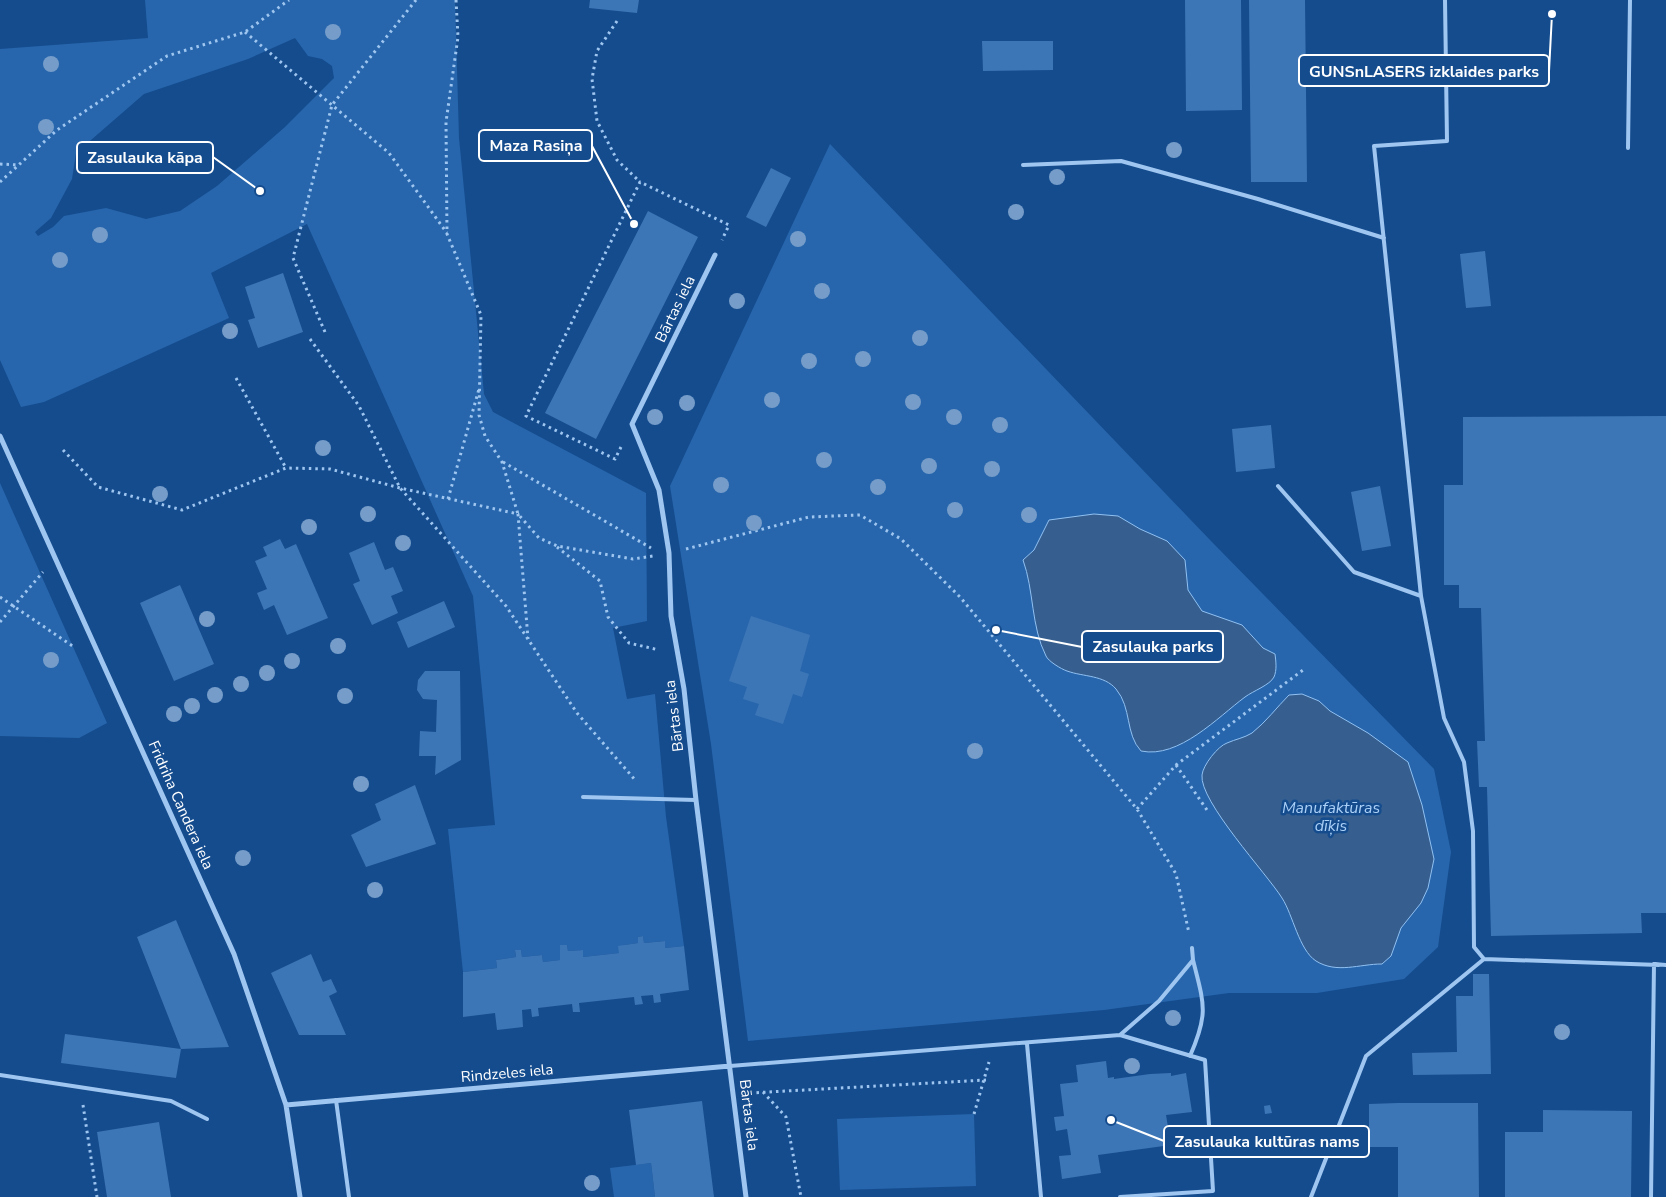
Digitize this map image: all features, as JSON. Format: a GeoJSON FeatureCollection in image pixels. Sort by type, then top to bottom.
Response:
{"type":"FeatureCollection","features":[{"type":"Feature","properties":{"kind":"street","name":"Bārtas iela"},"geometry":{"type":"LineString","coordinates":[[715,255],[632,424],[659,490],[669,553],[672,616],[684,688],[696,800],[746,1197]]}},
{"type":"Feature","properties":{"kind":"street","name":"Fridriha Candera iela"},"geometry":{"type":"LineString","coordinates":[[0,436],[234,954],[286,1105],[300,1197]]}},
{"type":"Feature","properties":{"kind":"street","name":"Rindzeles iela"},"geometry":{"type":"LineString","coordinates":[[286,1105],[730,1066]]}},
{"type":"Feature","properties":{"kind":"lane"},"geometry":{"type":"LineString","coordinates":[[1445,0],[1447,140],[1374,146],[1421,596],[1444,718],[1464,762],[1473,831],[1474,947],[1484,959]]}},
{"type":"Feature","properties":{"kind":"lane"},"geometry":{"type":"LineString","coordinates":[[1628,148],[1630,0]]}},
{"type":"Feature","properties":{"kind":"lane"},"geometry":{"type":"LineString","coordinates":[[1022,165],[1121,161],[1258,199],[1384,238]]}},
{"type":"Feature","properties":{"kind":"lane"},"geometry":{"type":"LineString","coordinates":[[1278,486],[1354,572],[1421,596]]}},
{"type":"Feature","properties":{"kind":"lane"},"geometry":{"type":"LineString","coordinates":[[583,797],[696,800]]}},
{"type":"Feature","properties":{"kind":"lane"},"geometry":{"type":"LineString","coordinates":[[1190,1056],[1201,1031],[1204,1006],[1192,948]]}},
{"type":"Feature","properties":{"kind":"lane"},"geometry":{"type":"LineString","coordinates":[[1311,1197],[1366,1056],[1484,959],[1666,965]]}},
{"type":"Feature","properties":{"kind":"lane"},"geometry":{"type":"LineString","coordinates":[[1120,1035],[1159,1001],[1193,960]]}},
{"type":"Feature","properties":{"kind":"lane"},"geometry":{"type":"LineString","coordinates":[[1651,1197],[1654,964],[1659,964]]}},
{"type":"Feature","properties":{"kind":"lane"},"geometry":{"type":"LineString","coordinates":[[730,1066],[993,1047],[1120,1035],[1205,1060],[1213,1191],[1120,1197]]}},
{"type":"Feature","properties":{"kind":"lane"},"geometry":{"type":"LineString","coordinates":[[1027,1044],[1041,1197]]}},
{"type":"Feature","properties":{"kind":"lane"},"geometry":{"type":"LineString","coordinates":[[0,1075],[171,1101],[207,1119]]}},
{"type":"Feature","properties":{"kind":"lane"},"geometry":{"type":"LineString","coordinates":[[336,1100],[349,1197]]}},
{"type":"Feature","properties":{"kind":"path"},"geometry":{"type":"LineString","coordinates":[[0,182],[57,130],[167,56],[245,32],[289,0]]}},
{"type":"Feature","properties":{"kind":"path"},"geometry":{"type":"LineString","coordinates":[[325,332],[293,258],[332,105],[416,0]]}},
{"type":"Feature","properties":{"kind":"path"},"geometry":{"type":"LineString","coordinates":[[447,234],[446,122],[458,37],[456,0]]}},
{"type":"Feature","properties":{"kind":"path"},"geometry":{"type":"LineString","coordinates":[[617,21],[597,51],[592,79],[597,121],[617,160],[640,182],[729,225],[715,255]]}},
{"type":"Feature","properties":{"kind":"path"},"geometry":{"type":"LineString","coordinates":[[245,32],[390,153],[447,234],[481,315],[479,415],[485,436],[502,462],[518,514],[528,639]]}},
{"type":"Feature","properties":{"kind":"path"},"geometry":{"type":"LineString","coordinates":[[0,164],[18,165]]}},
{"type":"Feature","properties":{"kind":"path"},"geometry":{"type":"LineString","coordinates":[[632,424],[615,459],[526,416],[640,182]]}},
{"type":"Feature","properties":{"kind":"path"},"geometry":{"type":"LineString","coordinates":[[310,340],[359,406],[400,488],[506,606],[577,713],[650,798]]}},
{"type":"Feature","properties":{"kind":"path"},"geometry":{"type":"LineString","coordinates":[[236,378],[286,468]]}},
{"type":"Feature","properties":{"kind":"path"},"geometry":{"type":"LineString","coordinates":[[448,499],[481,383]]}},
{"type":"Feature","properties":{"kind":"path"},"geometry":{"type":"LineString","coordinates":[[63,450],[98,486],[182,510],[286,468],[330,469],[400,488],[518,514],[540,538],[557,546],[600,580],[608,618],[629,643],[678,655]]}},
{"type":"Feature","properties":{"kind":"path"},"geometry":{"type":"LineString","coordinates":[[502,462],[662,554]]}},
{"type":"Feature","properties":{"kind":"path"},"geometry":{"type":"LineString","coordinates":[[557,546],[633,559],[716,543],[809,517],[860,515],[901,539],[960,597],[1137,808],[1176,874],[1192,948]]}},
{"type":"Feature","properties":{"kind":"path"},"geometry":{"type":"LineString","coordinates":[[0,622],[55,558]]}},
{"type":"Feature","properties":{"kind":"path"},"geometry":{"type":"LineString","coordinates":[[0,597],[104,666]]}},
{"type":"Feature","properties":{"kind":"path"},"geometry":{"type":"LineString","coordinates":[[1137,808],[1176,765],[1303,670]]}},
{"type":"Feature","properties":{"kind":"path"},"geometry":{"type":"LineString","coordinates":[[1176,765],[1207,810]]}},
{"type":"Feature","properties":{"kind":"path"},"geometry":{"type":"LineString","coordinates":[[974,1114],[986,1080],[993,1047]]}},
{"type":"Feature","properties":{"kind":"path"},"geometry":{"type":"LineString","coordinates":[[734,1094],[986,1080]]}},
{"type":"Feature","properties":{"kind":"path"},"geometry":{"type":"LineString","coordinates":[[80,1087],[97,1197]]}},
{"type":"Feature","properties":{"kind":"path"},"geometry":{"type":"LineString","coordinates":[[762,1092],[786,1117],[801,1197]]}},
{"type":"Feature","properties":{"kind":"shaded area"},"geometry":{"type":"Polygon","coordinates":[[[145,0],[455,0],[459,138],[484,394],[493,412],[646,493],[647,621],[613,628],[627,699],[655,694],[666,817],[684,946],[665,948],[664,941],[644,943],[643,936],[638,937],[638,943],[625,945],[619,953],[583,957],[583,950],[568,951],[567,945],[560,945],[560,960],[543,962],[542,955],[522,957],[521,950],[515,951],[516,957],[496,960],[497,968],[463,972],[448,829],[495,825],[473,596],[307,224],[211,273],[229,318],[44,402],[21,407],[0,360],[0,49],[148,38],[145,0]],[[295,38],[248,59],[144,94],[76,153],[72,179],[51,218],[35,232],[38,236],[53,227],[64,216],[106,208],[146,219],[180,211],[217,186],[285,127],[334,78],[332,66],[322,59],[308,56],[295,38]]]}},
{"type":"Feature","properties":{"kind":"shaded area"},"geometry":{"type":"Polygon","coordinates":[[[830,144],[1211,541],[1434,769],[1451,852],[1438,947],[1404,979],[1317,993],[1229,993],[1104,1010],[748,1041],[711,744],[670,486],[830,144]]]}},
{"type":"Feature","properties":{"kind":"shaded area"},"geometry":{"type":"Polygon","coordinates":[[[0,483],[107,723],[79,738],[0,736],[0,483]]]}},
{"type":"Feature","properties":{"kind":"shaded area"},"geometry":{"type":"Polygon","coordinates":[[[974,1114],[976,1186],[840,1190],[837,1119],[974,1114]]]}},
{"type":"Feature","properties":{"kind":"shaded area"},"geometry":{"type":"Polygon","coordinates":[[[651,1163],[655,1197],[614,1197],[610,1168],[651,1163]]]}},
{"type":"Feature","properties":{"kind":"water"},"geometry":{"type":"Polygon","coordinates":[[[1094,514],[1118,516],[1140,529],[1167,541],[1185,560],[1188,590],[1202,611],[1242,625],[1263,648],[1275,654],[1276,672],[1269,683],[1245,697],[1197,734],[1169,749],[1155,752],[1141,751],[1133,737],[1124,704],[1116,689],[1106,681],[1073,673],[1058,667],[1047,658],[1041,645],[1023,560],[1034,550],[1049,520],[1094,514]]]}},
{"type":"Feature","properties":{"kind":"water","name":"Manufaktūras dīķis"},"geometry":{"type":"Polygon","coordinates":[[[1302,694],[1319,701],[1330,711],[1368,733],[1408,762],[1422,805],[1434,859],[1428,888],[1421,903],[1401,928],[1391,956],[1382,964],[1340,968],[1324,965],[1310,956],[1301,941],[1282,898],[1222,819],[1204,787],[1203,771],[1208,761],[1219,748],[1252,733],[1289,695],[1302,694]]]}},
{"type":"Feature","properties":{"kind":"building"},"geometry":{"type":"Polygon","coordinates":[[[590,0],[639,0],[637,13],[589,8],[590,0]]]}},
{"type":"Feature","properties":{"kind":"building"},"geometry":{"type":"Polygon","coordinates":[[[1185,0],[1241,0],[1242,110],[1186,111],[1185,0]]]}},
{"type":"Feature","properties":{"kind":"building"},"geometry":{"type":"Polygon","coordinates":[[[1249,0],[1305,0],[1307,182],[1251,182],[1249,0]]]}},
{"type":"Feature","properties":{"kind":"building"},"geometry":{"type":"Polygon","coordinates":[[[982,41],[1053,41],[1053,70],[983,71],[982,41]]]}},
{"type":"Feature","properties":{"kind":"building"},"geometry":{"type":"Polygon","coordinates":[[[771,168],[791,178],[766,227],[746,217],[771,168]]]}},
{"type":"Feature","properties":{"kind":"building"},"geometry":{"type":"Polygon","coordinates":[[[648,211],[698,237],[596,439],[545,413],[648,211]]]}},
{"type":"Feature","properties":{"kind":"building"},"geometry":{"type":"Polygon","coordinates":[[[1485,251],[1491,306],[1466,308],[1460,254],[1485,251]]]}},
{"type":"Feature","properties":{"kind":"building"},"geometry":{"type":"Polygon","coordinates":[[[283,273],[303,332],[258,348],[248,320],[255,318],[245,287],[283,273]]]}},
{"type":"Feature","properties":{"kind":"building"},"geometry":{"type":"Polygon","coordinates":[[[1666,416],[1666,913],[1641,913],[1642,933],[1491,936],[1487,787],[1479,787],[1477,741],[1485,741],[1481,608],[1459,608],[1459,585],[1444,585],[1444,485],[1463,485],[1463,417],[1666,416]]]}},
{"type":"Feature","properties":{"kind":"building"},"geometry":{"type":"Polygon","coordinates":[[[1271,425],[1275,468],[1236,472],[1232,429],[1271,425]]]}},
{"type":"Feature","properties":{"kind":"building"},"geometry":{"type":"Polygon","coordinates":[[[1380,486],[1391,546],[1362,551],[1351,492],[1380,486]]]}},
{"type":"Feature","properties":{"kind":"building"},"geometry":{"type":"Polygon","coordinates":[[[280,539],[285,549],[296,544],[328,618],[287,635],[274,605],[264,610],[257,593],[267,589],[255,561],[267,556],[263,547],[280,539]]]}},
{"type":"Feature","properties":{"kind":"building"},"geometry":{"type":"Polygon","coordinates":[[[374,542],[385,570],[393,567],[403,591],[391,596],[398,613],[372,625],[353,584],[360,581],[349,553],[374,542]]]}},
{"type":"Feature","properties":{"kind":"building"},"geometry":{"type":"Polygon","coordinates":[[[180,585],[214,664],[174,681],[140,603],[180,585]]]}},
{"type":"Feature","properties":{"kind":"building"},"geometry":{"type":"Polygon","coordinates":[[[444,601],[455,627],[408,648],[397,622],[444,601]]]}},
{"type":"Feature","properties":{"kind":"building"},"geometry":{"type":"Polygon","coordinates":[[[751,616],[810,635],[800,671],[809,674],[802,697],[793,694],[783,724],[755,715],[759,704],[743,699],[747,687],[729,681],[751,616]]]}},
{"type":"Feature","properties":{"kind":"building"},"geometry":{"type":"Polygon","coordinates":[[[425,671],[460,671],[461,760],[435,775],[436,756],[419,756],[420,731],[436,732],[437,700],[423,699],[417,690],[418,680],[425,671]]]}},
{"type":"Feature","properties":{"kind":"building"},"geometry":{"type":"Polygon","coordinates":[[[415,785],[436,844],[366,867],[351,835],[381,820],[375,804],[415,785]]]}},
{"type":"Feature","properties":{"kind":"building"},"geometry":{"type":"Polygon","coordinates":[[[176,920],[229,1047],[181,1049],[137,937],[176,920]]]}},
{"type":"Feature","properties":{"kind":"building"},"geometry":{"type":"Polygon","coordinates":[[[643,936],[644,943],[665,941],[665,948],[684,946],[689,990],[660,994],[661,1002],[654,1003],[653,995],[641,996],[643,1004],[635,1005],[634,997],[579,1003],[580,1012],[573,1012],[572,1004],[538,1008],[539,1016],[532,1017],[531,1009],[522,1010],[523,1027],[497,1030],[495,1013],[463,1017],[463,972],[497,968],[496,960],[516,957],[515,950],[521,950],[522,957],[542,955],[543,962],[560,960],[560,945],[567,945],[568,951],[583,950],[583,957],[619,953],[618,946],[638,943],[638,937],[643,936]]]}},
{"type":"Feature","properties":{"kind":"building"},"geometry":{"type":"Polygon","coordinates":[[[311,954],[323,982],[331,979],[337,992],[329,996],[346,1035],[299,1035],[271,973],[311,954]]]}},
{"type":"Feature","properties":{"kind":"building"},"geometry":{"type":"Polygon","coordinates":[[[1473,974],[1489,974],[1491,1074],[1413,1075],[1412,1053],[1457,1052],[1456,996],[1473,996],[1473,974]]]}},
{"type":"Feature","properties":{"kind":"building"},"geometry":{"type":"Polygon","coordinates":[[[65,1034],[181,1049],[176,1078],[61,1063],[65,1034]]]}},
{"type":"Feature","properties":{"kind":"building"},"geometry":{"type":"Polygon","coordinates":[[[1106,1061],[1108,1078],[1114,1077],[1114,1079],[1150,1074],[1171,1073],[1171,1076],[1186,1073],[1192,1112],[1166,1115],[1171,1145],[1098,1155],[1101,1173],[1062,1179],[1059,1156],[1071,1155],[1067,1129],[1056,1131],[1054,1117],[1064,1116],[1060,1084],[1078,1082],[1076,1065],[1106,1061]]]}},
{"type":"Feature","properties":{"kind":"building"},"geometry":{"type":"Polygon","coordinates":[[[702,1101],[714,1197],[655,1197],[651,1163],[636,1165],[629,1110],[702,1101]]]}},
{"type":"Feature","properties":{"kind":"building"},"geometry":{"type":"Polygon","coordinates":[[[1478,1103],[1479,1197],[1398,1197],[1398,1147],[1369,1147],[1369,1104],[1478,1103]]]}},
{"type":"Feature","properties":{"kind":"building"},"geometry":{"type":"Polygon","coordinates":[[[1270,1105],[1272,1113],[1265,1114],[1264,1106],[1270,1105]]]}},
{"type":"Feature","properties":{"kind":"building"},"geometry":{"type":"Polygon","coordinates":[[[1543,1110],[1632,1111],[1631,1197],[1505,1197],[1505,1132],[1543,1132],[1543,1110]]]}},
{"type":"Feature","properties":{"kind":"building"},"geometry":{"type":"Polygon","coordinates":[[[159,1122],[171,1197],[107,1197],[97,1132],[159,1122]]]}},
{"type":"Feature","properties":{"kind":"place","name":"GUNSnLASERS izklaides parks"},"geometry":{"type":"Point","coordinates":[1552,14]}},
{"type":"Feature","properties":{"kind":"place","name":"Zasulauka kāpa"},"geometry":{"type":"Point","coordinates":[260,191]}},
{"type":"Feature","properties":{"kind":"place","name":"Maza Rasiņa"},"geometry":{"type":"Point","coordinates":[634,224]}},
{"type":"Feature","properties":{"kind":"place","name":"Zasulauka parks"},"geometry":{"type":"Point","coordinates":[996,630]}},
{"type":"Feature","properties":{"kind":"place","name":"Zasulauka kultūras nams"},"geometry":{"type":"Point","coordinates":[1111,1120]}}]}
